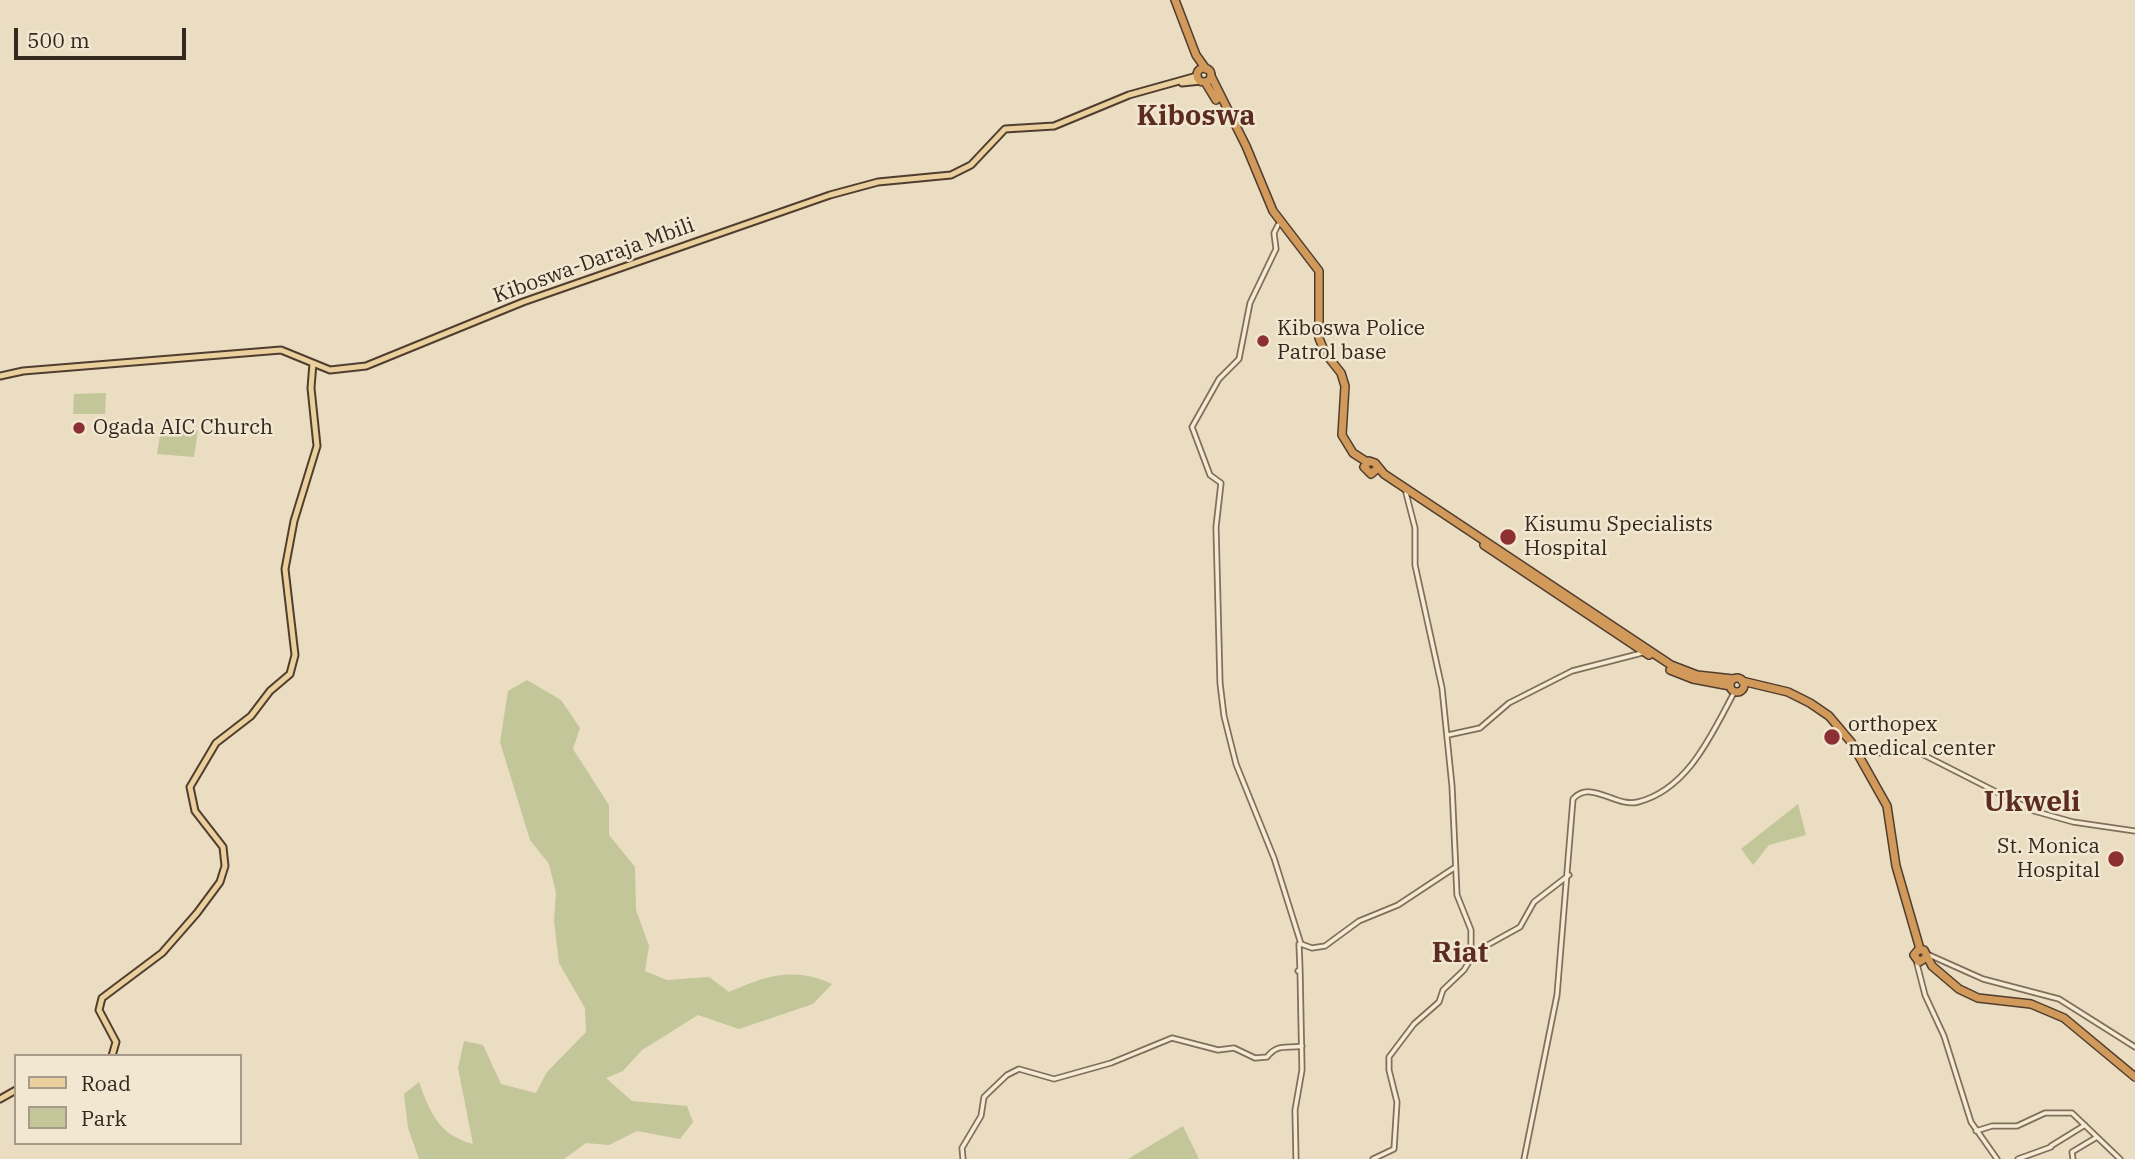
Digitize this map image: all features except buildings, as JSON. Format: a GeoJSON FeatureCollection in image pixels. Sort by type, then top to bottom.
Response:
{"type":"FeatureCollection","features":[{"type":"Feature","properties":{"kind":"highway"},"geometry":{"type":"LineString","coordinates":[[1175,0],[1203,76],[1238,138],[1265,206],[1315,272],[1315,338],[1321,354],[1335,370],[1341,385],[1339,437],[1349,454],[1366,464]]}},
{"type":"Feature","properties":{"kind":"highway"},"geometry":{"type":"LineString","coordinates":[[1203,76],[1247,146],[1272,211],[1319,271],[1319,338],[1325,353],[1341,373],[1345,386],[1342,435],[1353,453],[1366,464],[1366,473],[1376,471],[1671,665],[1697,675],[1773,692],[1808,706],[1837,730],[1856,757],[1883,806],[1892,867],[1921,956],[1943,977],[1968,995],[2026,1003],[2064,1018],[2135,1079]]}},
{"type":"Feature","properties":{"kind":"highway"},"geometry":{"type":"LineString","coordinates":[[1376,471],[1685,677],[1788,692],[1810,703],[1837,724],[1856,751],[1887,806],[1896,866],[1921,956]]}},
{"type":"Feature","properties":{"kind":"main road","name":"Kiboswa-Daraja Mbili"},"geometry":{"type":"LineString","coordinates":[[0,376],[23,371],[281,350],[336,370],[384,361],[523,302],[830,195],[878,182],[951,175],[971,165],[1005,129],[1054,126],[1129,95],[1203,76]]}},
{"type":"Feature","properties":{"kind":"main road"},"geometry":{"type":"LineString","coordinates":[[113,1054],[116,1042],[99,1010],[102,998],[162,953],[207,901],[223,874],[223,847],[191,801],[190,787],[194,776],[216,743],[251,716],[292,669],[294,647],[285,569],[295,521],[317,446],[311,388],[313,363]]}},
{"type":"Feature","properties":{"kind":"street"},"geometry":{"type":"LineString","coordinates":[[1278,225],[1274,233],[1276,249],[1250,303],[1239,359],[1219,379],[1192,427],[1210,475],[1221,483],[1216,527],[1220,683],[1224,716],[1241,777],[1274,858],[1298,942],[1302,1070],[1295,1110],[1296,1159]]}},
{"type":"Feature","properties":{"kind":"street"},"geometry":{"type":"LineString","coordinates":[[1406,493],[1415,528],[1415,565],[1442,688],[1448,735],[1454,868],[1458,905],[1471,930],[1471,960]]}},
{"type":"Feature","properties":{"kind":"street"},"geometry":{"type":"LineString","coordinates":[[1448,735],[1480,729],[1509,703],[1572,671],[1644,652]]}},
{"type":"Feature","properties":{"kind":"street"},"geometry":{"type":"LineString","coordinates":[[1524,1159],[1558,995],[1574,797],[1590,792],[1623,803],[1632,803],[1659,792],[1695,761],[1736,685]]}},
{"type":"Feature","properties":{"kind":"street"},"geometry":{"type":"LineString","coordinates":[[1856,751],[1862,748],[1881,753],[1912,749],[2034,811],[2073,821],[2135,831]]}},
{"type":"Feature","properties":{"kind":"street"},"geometry":{"type":"LineString","coordinates":[[1298,942],[1312,948],[1325,946],[1359,921],[1391,908],[1454,868]]}},
{"type":"Feature","properties":{"kind":"street"},"geometry":{"type":"LineString","coordinates":[[1373,1159],[1394,1149],[1397,1102],[1389,1070],[1389,1057],[1414,1024],[1439,1002],[1443,990],[1476,951],[1520,927],[1534,902],[1569,875]]}},
{"type":"Feature","properties":{"kind":"street"},"geometry":{"type":"LineString","coordinates":[[1997,1159],[1976,1131],[1944,1036],[1925,995],[1921,956],[1983,979],[2059,999],[2135,1047]]}},
{"type":"Feature","properties":{"kind":"street"},"geometry":{"type":"LineString","coordinates":[[963,1159],[962,1147],[981,1116],[984,1097],[1007,1075],[1019,1069],[1054,1079],[1101,1067],[1172,1038],[1218,1050],[1234,1048],[1255,1058],[1266,1058],[1273,1049],[1281,1046],[1302,1046]]}},
{"type":"Feature","properties":{"kind":"street"},"geometry":{"type":"LineString","coordinates":[[1976,1131],[1992,1126],[2017,1126],[2030,1122],[2035,1115],[2073,1113],[2120,1159]]}},
{"type":"Feature","properties":{"kind":"street"},"geometry":{"type":"LineString","coordinates":[[2018,1159],[2051,1147],[2085,1125]]}},
{"type":"Feature","properties":{"kind":"street"},"geometry":{"type":"LineString","coordinates":[[2073,1159],[2072,1152],[2097,1136]]}},
{"type":"Feature","properties":{"kind":"green space"},"geometry":{"type":"Polygon","coordinates":[[[106,393],[105,414],[73,414],[74,394],[106,393]]]}},
{"type":"Feature","properties":{"kind":"green space"},"geometry":{"type":"Polygon","coordinates":[[[161,429],[198,430],[194,457],[157,454],[161,429]]]}},
{"type":"Feature","properties":{"kind":"green space"},"geometry":{"type":"Polygon","coordinates":[[[527,680],[561,700],[580,728],[573,749],[609,805],[609,835],[635,867],[636,910],[649,946],[645,971],[667,980],[709,977],[729,992],[755,981],[792,974],[805,975],[832,984],[813,1004],[739,1029],[698,1015],[642,1050],[623,1071],[606,1078],[632,1101],[687,1106],[693,1122],[680,1139],[637,1131],[609,1145],[586,1143],[564,1159],[419,1159],[408,1128],[404,1094],[419,1082],[437,1121],[452,1135],[473,1144],[458,1068],[464,1041],[483,1045],[501,1084],[536,1093],[547,1072],[586,1032],[585,1008],[559,963],[554,921],[556,893],[549,864],[530,840],[500,742],[508,691],[527,680]]]}},
{"type":"Feature","properties":{"kind":"green space"},"geometry":{"type":"Polygon","coordinates":[[[1798,804],[1806,835],[1769,845],[1753,865],[1741,849],[1798,804]]]}},
{"type":"Feature","properties":{"kind":"green space"},"geometry":{"type":"Polygon","coordinates":[[[1183,1126],[1199,1159],[1128,1159],[1183,1126]]]}},
{"type":"Feature","properties":{"kind":"place","name":"Kiboswa Police Patrol base"},"geometry":{"type":"Point","coordinates":[1263,341]}},
{"type":"Feature","properties":{"kind":"place","name":"Ogada AIC Church"},"geometry":{"type":"Point","coordinates":[79,428]}},
{"type":"Feature","properties":{"kind":"place","name":"Kisumu Specialists Hospital"},"geometry":{"type":"Point","coordinates":[1508,537]}},
{"type":"Feature","properties":{"kind":"place","name":"orthopex medical center"},"geometry":{"type":"Point","coordinates":[1832,737]}},
{"type":"Feature","properties":{"kind":"place","name":"St. Monica Hospital"},"geometry":{"type":"Point","coordinates":[2116,859]}},
{"type":"Feature","properties":{"kind":"district","name":"Kiboswa"},"geometry":{"type":"Point","coordinates":[1196,117]}},
{"type":"Feature","properties":{"kind":"district","name":"Ukweli"},"geometry":{"type":"Point","coordinates":[2032,803]}},
{"type":"Feature","properties":{"kind":"district","name":"Riat"},"geometry":{"type":"Point","coordinates":[1460,954]}}]}
